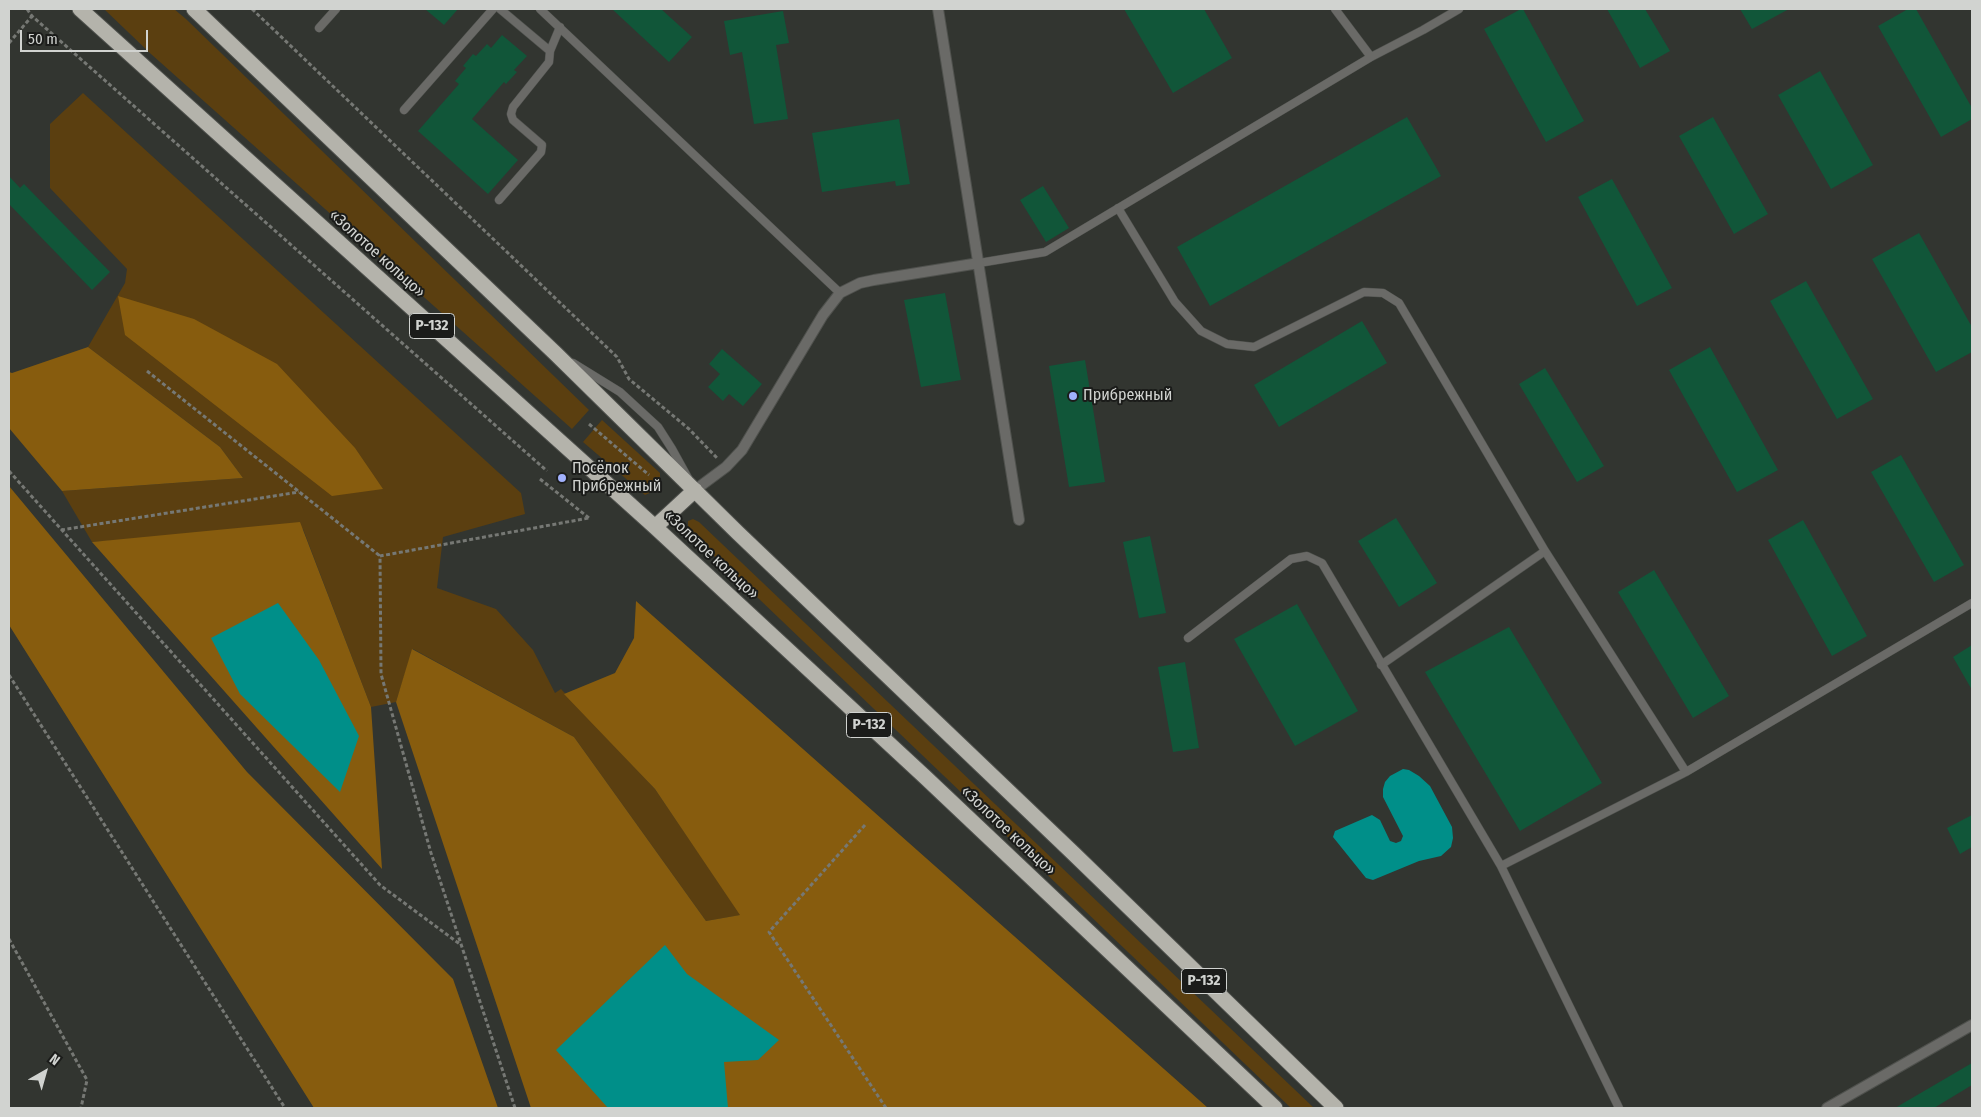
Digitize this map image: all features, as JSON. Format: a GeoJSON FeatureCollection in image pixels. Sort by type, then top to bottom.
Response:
{"type":"FeatureCollection","features":[{"type":"Feature","properties":{"kind":"highway","name":"«Золотое кольцо»"},"geometry":{"type":"LineString","coordinates":[[80,9],[655,527],[924,776],[1275,1108]]}},
{"type":"Feature","properties":{"kind":"highway","name":"«Золотое кольцо»"},"geometry":{"type":"LineString","coordinates":[[194,9],[556,354],[1336,1108]]}},
{"type":"Feature","properties":{"kind":"highway"},"geometry":{"type":"LineString","coordinates":[[655,527],[695,490]]}},
{"type":"Feature","properties":{"kind":"street"},"geometry":{"type":"LineString","coordinates":[[938,9],[1019,520]]}},
{"type":"Feature","properties":{"kind":"street"},"geometry":{"type":"LineString","coordinates":[[695,490],[726,467],[746,444],[823,315],[840,293],[860,283],[979,263]]}},
{"type":"Feature","properties":{"kind":"street"},"geometry":{"type":"LineString","coordinates":[[1827,1108],[1972,1025]]}},
{"type":"Feature","properties":{"kind":"lane"},"geometry":{"type":"LineString","coordinates":[[319,28],[336,9]]}},
{"type":"Feature","properties":{"kind":"lane"},"geometry":{"type":"LineString","coordinates":[[404,110],[493,9]]}},
{"type":"Feature","properties":{"kind":"lane"},"geometry":{"type":"LineString","coordinates":[[500,9],[550,51]]}},
{"type":"Feature","properties":{"kind":"lane"},"geometry":{"type":"LineString","coordinates":[[540,9],[840,293]]}},
{"type":"Feature","properties":{"kind":"lane"},"geometry":{"type":"LineString","coordinates":[[1335,9],[1370,57]]}},
{"type":"Feature","properties":{"kind":"lane"},"geometry":{"type":"LineString","coordinates":[[979,263],[1045,252],[1370,57],[1459,9]]}},
{"type":"Feature","properties":{"kind":"lane"},"geometry":{"type":"LineString","coordinates":[[499,200],[541,152],[542,145],[514,120],[511,114],[513,106],[549,62],[550,51],[560,27]]}},
{"type":"Feature","properties":{"kind":"lane"},"geometry":{"type":"LineString","coordinates":[[1118,208],[1175,302],[1201,332],[1227,344],[1254,347],[1364,292],[1383,293],[1399,303],[1545,551],[1686,772]]}},
{"type":"Feature","properties":{"kind":"lane"},"geometry":{"type":"LineString","coordinates":[[1381,665],[1545,551]]}},
{"type":"Feature","properties":{"kind":"lane"},"geometry":{"type":"LineString","coordinates":[[1188,638],[1291,559],[1307,556],[1322,563],[1501,866],[1619,1108]]}},
{"type":"Feature","properties":{"kind":"lane"},"geometry":{"type":"LineString","coordinates":[[1501,866],[1686,772],[1972,603]]}},
{"type":"Feature","properties":{"kind":"path"},"geometry":{"type":"LineString","coordinates":[[27,9],[32,16],[547,471]]}},
{"type":"Feature","properties":{"kind":"path"},"geometry":{"type":"LineString","coordinates":[[252,9],[618,357],[629,379],[689,430],[726,467]]}},
{"type":"Feature","properties":{"kind":"path"},"geometry":{"type":"LineString","coordinates":[[9,43],[32,16]]}},
{"type":"Feature","properties":{"kind":"path"},"geometry":{"type":"LineString","coordinates":[[147,372],[380,556],[589,518],[540,479]]}},
{"type":"Feature","properties":{"kind":"path"},"geometry":{"type":"LineString","coordinates":[[589,424],[650,475]]}},
{"type":"Feature","properties":{"kind":"path"},"geometry":{"type":"LineString","coordinates":[[9,471],[380,885],[461,945]]}},
{"type":"Feature","properties":{"kind":"path"},"geometry":{"type":"LineString","coordinates":[[61,530],[300,492]]}},
{"type":"Feature","properties":{"kind":"path"},"geometry":{"type":"LineString","coordinates":[[380,556],[381,674],[431,853],[515,1108]]}},
{"type":"Feature","properties":{"kind":"path"},"geometry":{"type":"LineString","coordinates":[[9,675],[285,1108]]}},
{"type":"Feature","properties":{"kind":"path"},"geometry":{"type":"LineString","coordinates":[[865,825],[769,932],[886,1108]]}},
{"type":"Feature","properties":{"kind":"path"},"geometry":{"type":"LineString","coordinates":[[9,939],[88,1080],[80,1108]]}},
{"type":"Feature","properties":{"kind":"shaded area"},"geometry":{"type":"Polygon","coordinates":[[[104,9],[174,9],[589,410],[572,429],[151,54],[104,9]]]}},
{"type":"Feature","properties":{"kind":"shaded area"},"geometry":{"type":"Polygon","coordinates":[[[83,93],[521,493],[525,514],[443,537],[437,588],[496,609],[533,650],[555,693],[561,689],[655,789],[741,915],[706,921],[574,737],[413,649],[396,702],[371,707],[303,529],[92,542],[62,491],[243,478],[220,447],[88,347],[125,283],[127,269],[50,188],[50,124],[83,93]]]}},
{"type":"Feature","properties":{"kind":"shaded area"},"geometry":{"type":"Polygon","coordinates":[[[118,296],[194,319],[277,364],[355,448],[383,489],[332,496],[125,335],[118,296]]]}},
{"type":"Feature","properties":{"kind":"shaded area"},"geometry":{"type":"Polygon","coordinates":[[[88,347],[220,447],[243,478],[62,491],[9,428],[9,372],[12,373],[88,347]]]}},
{"type":"Feature","properties":{"kind":"shaded area"},"geometry":{"type":"Polygon","coordinates":[[[602,420],[660,473],[660,480],[654,491],[645,495],[583,442],[602,420]]]}},
{"type":"Feature","properties":{"kind":"shaded area"},"geometry":{"type":"Polygon","coordinates":[[[9,486],[247,772],[453,979],[498,1108],[314,1108],[9,625],[9,486]]]}},
{"type":"Feature","properties":{"kind":"shaded area"},"geometry":{"type":"Polygon","coordinates":[[[693,519],[699,522],[1314,1108],[1291,1108],[688,531],[688,521],[693,519]]]}},
{"type":"Feature","properties":{"kind":"shaded area"},"geometry":{"type":"Polygon","coordinates":[[[300,522],[371,707],[382,869],[92,542],[300,522]]]}},
{"type":"Feature","properties":{"kind":"shaded area"},"geometry":{"type":"Polygon","coordinates":[[[636,601],[1208,1108],[531,1108],[396,702],[412,649],[574,737],[706,921],[740,915],[655,789],[564,694],[615,673],[634,638],[636,601]]]}},
{"type":"Feature","properties":{"kind":"water"},"geometry":{"type":"Polygon","coordinates":[[[278,603],[319,660],[359,736],[340,792],[240,694],[211,638],[278,603]]]}},
{"type":"Feature","properties":{"kind":"water"},"geometry":{"type":"Polygon","coordinates":[[[1403,769],[1419,776],[1430,786],[1452,827],[1453,838],[1451,847],[1441,856],[1419,861],[1373,880],[1366,878],[1333,837],[1335,831],[1372,815],[1380,820],[1390,841],[1396,843],[1401,841],[1403,836],[1383,797],[1383,789],[1385,782],[1390,776],[1403,769]]]}},
{"type":"Feature","properties":{"kind":"water"},"geometry":{"type":"Polygon","coordinates":[[[665,945],[687,974],[779,1040],[758,1060],[724,1062],[728,1108],[608,1108],[556,1050],[665,945]]]}},
{"type":"Feature","properties":{"kind":"building"},"geometry":{"type":"Polygon","coordinates":[[[425,9],[458,9],[444,25],[425,9]]]}},
{"type":"Feature","properties":{"kind":"building"},"geometry":{"type":"Polygon","coordinates":[[[612,9],[661,9],[692,37],[669,62],[612,9]]]}},
{"type":"Feature","properties":{"kind":"building"},"geometry":{"type":"Polygon","coordinates":[[[1124,9],[1204,9],[1232,58],[1173,93],[1124,9]]]}},
{"type":"Feature","properties":{"kind":"building"},"geometry":{"type":"Polygon","coordinates":[[[1523,9],[1584,121],[1546,142],[1484,29],[1523,9]]]}},
{"type":"Feature","properties":{"kind":"building"},"geometry":{"type":"Polygon","coordinates":[[[1607,9],[1645,9],[1670,51],[1640,68],[1607,9]]]}},
{"type":"Feature","properties":{"kind":"building"},"geometry":{"type":"Polygon","coordinates":[[[1740,9],[1789,9],[1752,29],[1740,9]]]}},
{"type":"Feature","properties":{"kind":"building"},"geometry":{"type":"Polygon","coordinates":[[[1908,9],[1916,9],[1972,108],[1972,119],[1941,137],[1878,26],[1908,9]]]}},
{"type":"Feature","properties":{"kind":"building"},"geometry":{"type":"Polygon","coordinates":[[[783,11],[789,43],[776,45],[788,119],[754,124],[742,52],[730,55],[724,21],[783,11]]]}},
{"type":"Feature","properties":{"kind":"building"},"geometry":{"type":"Polygon","coordinates":[[[502,35],[527,56],[514,70],[517,72],[506,84],[504,82],[472,119],[518,160],[488,194],[418,131],[459,84],[455,81],[466,68],[463,66],[473,54],[476,56],[487,44],[491,48],[502,35]]]}},
{"type":"Feature","properties":{"kind":"building"},"geometry":{"type":"Polygon","coordinates":[[[1820,71],[1873,165],[1831,189],[1778,95],[1820,71]]]}},
{"type":"Feature","properties":{"kind":"building"},"geometry":{"type":"Polygon","coordinates":[[[1407,117],[1441,176],[1210,306],[1177,247],[1407,117]]]}},
{"type":"Feature","properties":{"kind":"building"},"geometry":{"type":"Polygon","coordinates":[[[1713,117],[1768,214],[1734,234],[1679,136],[1713,117]]]}},
{"type":"Feature","properties":{"kind":"building"},"geometry":{"type":"Polygon","coordinates":[[[899,119],[910,184],[896,186],[895,181],[822,192],[812,133],[899,119]]]}},
{"type":"Feature","properties":{"kind":"building"},"geometry":{"type":"Polygon","coordinates":[[[9,176],[20,188],[24,184],[110,272],[92,290],[9,204],[9,176]]]}},
{"type":"Feature","properties":{"kind":"building"},"geometry":{"type":"Polygon","coordinates":[[[1612,179],[1672,288],[1637,306],[1578,197],[1612,179]]]}},
{"type":"Feature","properties":{"kind":"building"},"geometry":{"type":"Polygon","coordinates":[[[1043,186],[1069,228],[1046,242],[1020,200],[1043,186]]]}},
{"type":"Feature","properties":{"kind":"building"},"geometry":{"type":"Polygon","coordinates":[[[1919,233],[1972,327],[1972,352],[1936,372],[1872,259],[1919,233]]]}},
{"type":"Feature","properties":{"kind":"building"},"geometry":{"type":"Polygon","coordinates":[[[1806,281],[1873,399],[1837,419],[1770,301],[1806,281]]]}},
{"type":"Feature","properties":{"kind":"building"},"geometry":{"type":"Polygon","coordinates":[[[945,293],[961,380],[921,387],[904,300],[945,293]]]}},
{"type":"Feature","properties":{"kind":"building"},"geometry":{"type":"Polygon","coordinates":[[[1362,321],[1387,363],[1279,427],[1254,385],[1362,321]]]}},
{"type":"Feature","properties":{"kind":"building"},"geometry":{"type":"Polygon","coordinates":[[[1710,347],[1778,470],[1737,492],[1669,370],[1710,347]]]}},
{"type":"Feature","properties":{"kind":"building"},"geometry":{"type":"Polygon","coordinates":[[[722,349],[762,384],[743,406],[729,394],[723,401],[708,387],[720,374],[709,364],[722,349]]]}},
{"type":"Feature","properties":{"kind":"building"},"geometry":{"type":"Polygon","coordinates":[[[1085,360],[1105,482],[1069,487],[1049,366],[1085,360]]]}},
{"type":"Feature","properties":{"kind":"building"},"geometry":{"type":"Polygon","coordinates":[[[1545,368],[1604,466],[1577,482],[1519,384],[1545,368]]]}},
{"type":"Feature","properties":{"kind":"building"},"geometry":{"type":"Polygon","coordinates":[[[1901,455],[1964,565],[1934,582],[1871,472],[1901,455]]]}},
{"type":"Feature","properties":{"kind":"building"},"geometry":{"type":"Polygon","coordinates":[[[1396,518],[1437,583],[1399,607],[1358,541],[1396,518]]]}},
{"type":"Feature","properties":{"kind":"building"},"geometry":{"type":"Polygon","coordinates":[[[1803,520],[1867,636],[1832,656],[1768,540],[1803,520]]]}},
{"type":"Feature","properties":{"kind":"building"},"geometry":{"type":"Polygon","coordinates":[[[1150,536],[1166,613],[1139,618],[1123,542],[1150,536]]]}},
{"type":"Feature","properties":{"kind":"building"},"geometry":{"type":"Polygon","coordinates":[[[1654,570],[1729,696],[1693,718],[1618,592],[1654,570]]]}},
{"type":"Feature","properties":{"kind":"building"},"geometry":{"type":"Polygon","coordinates":[[[1297,604],[1358,711],[1295,746],[1234,639],[1297,604]]]}},
{"type":"Feature","properties":{"kind":"building"},"geometry":{"type":"Polygon","coordinates":[[[1509,627],[1602,783],[1520,831],[1425,672],[1509,627]]]}},
{"type":"Feature","properties":{"kind":"building"},"geometry":{"type":"Polygon","coordinates":[[[1972,645],[1972,690],[1953,657],[1972,645]]]}},
{"type":"Feature","properties":{"kind":"building"},"geometry":{"type":"Polygon","coordinates":[[[1185,662],[1199,748],[1173,752],[1158,667],[1185,662]]]}},
{"type":"Feature","properties":{"kind":"building"},"geometry":{"type":"Polygon","coordinates":[[[1972,815],[1972,847],[1960,854],[1947,828],[1972,815]]]}},
{"type":"Feature","properties":{"kind":"building"},"geometry":{"type":"Polygon","coordinates":[[[1972,1063],[1972,1085],[1934,1108],[1895,1108],[1972,1063]]]}},
{"type":"Feature","properties":{"kind":"place","name":"Прибрежный"},"geometry":{"type":"Point","coordinates":[1073,396]}},
{"type":"Feature","properties":{"kind":"place","name":"Посёлок Прибрежный"},"geometry":{"type":"Point","coordinates":[562,478]}}]}
